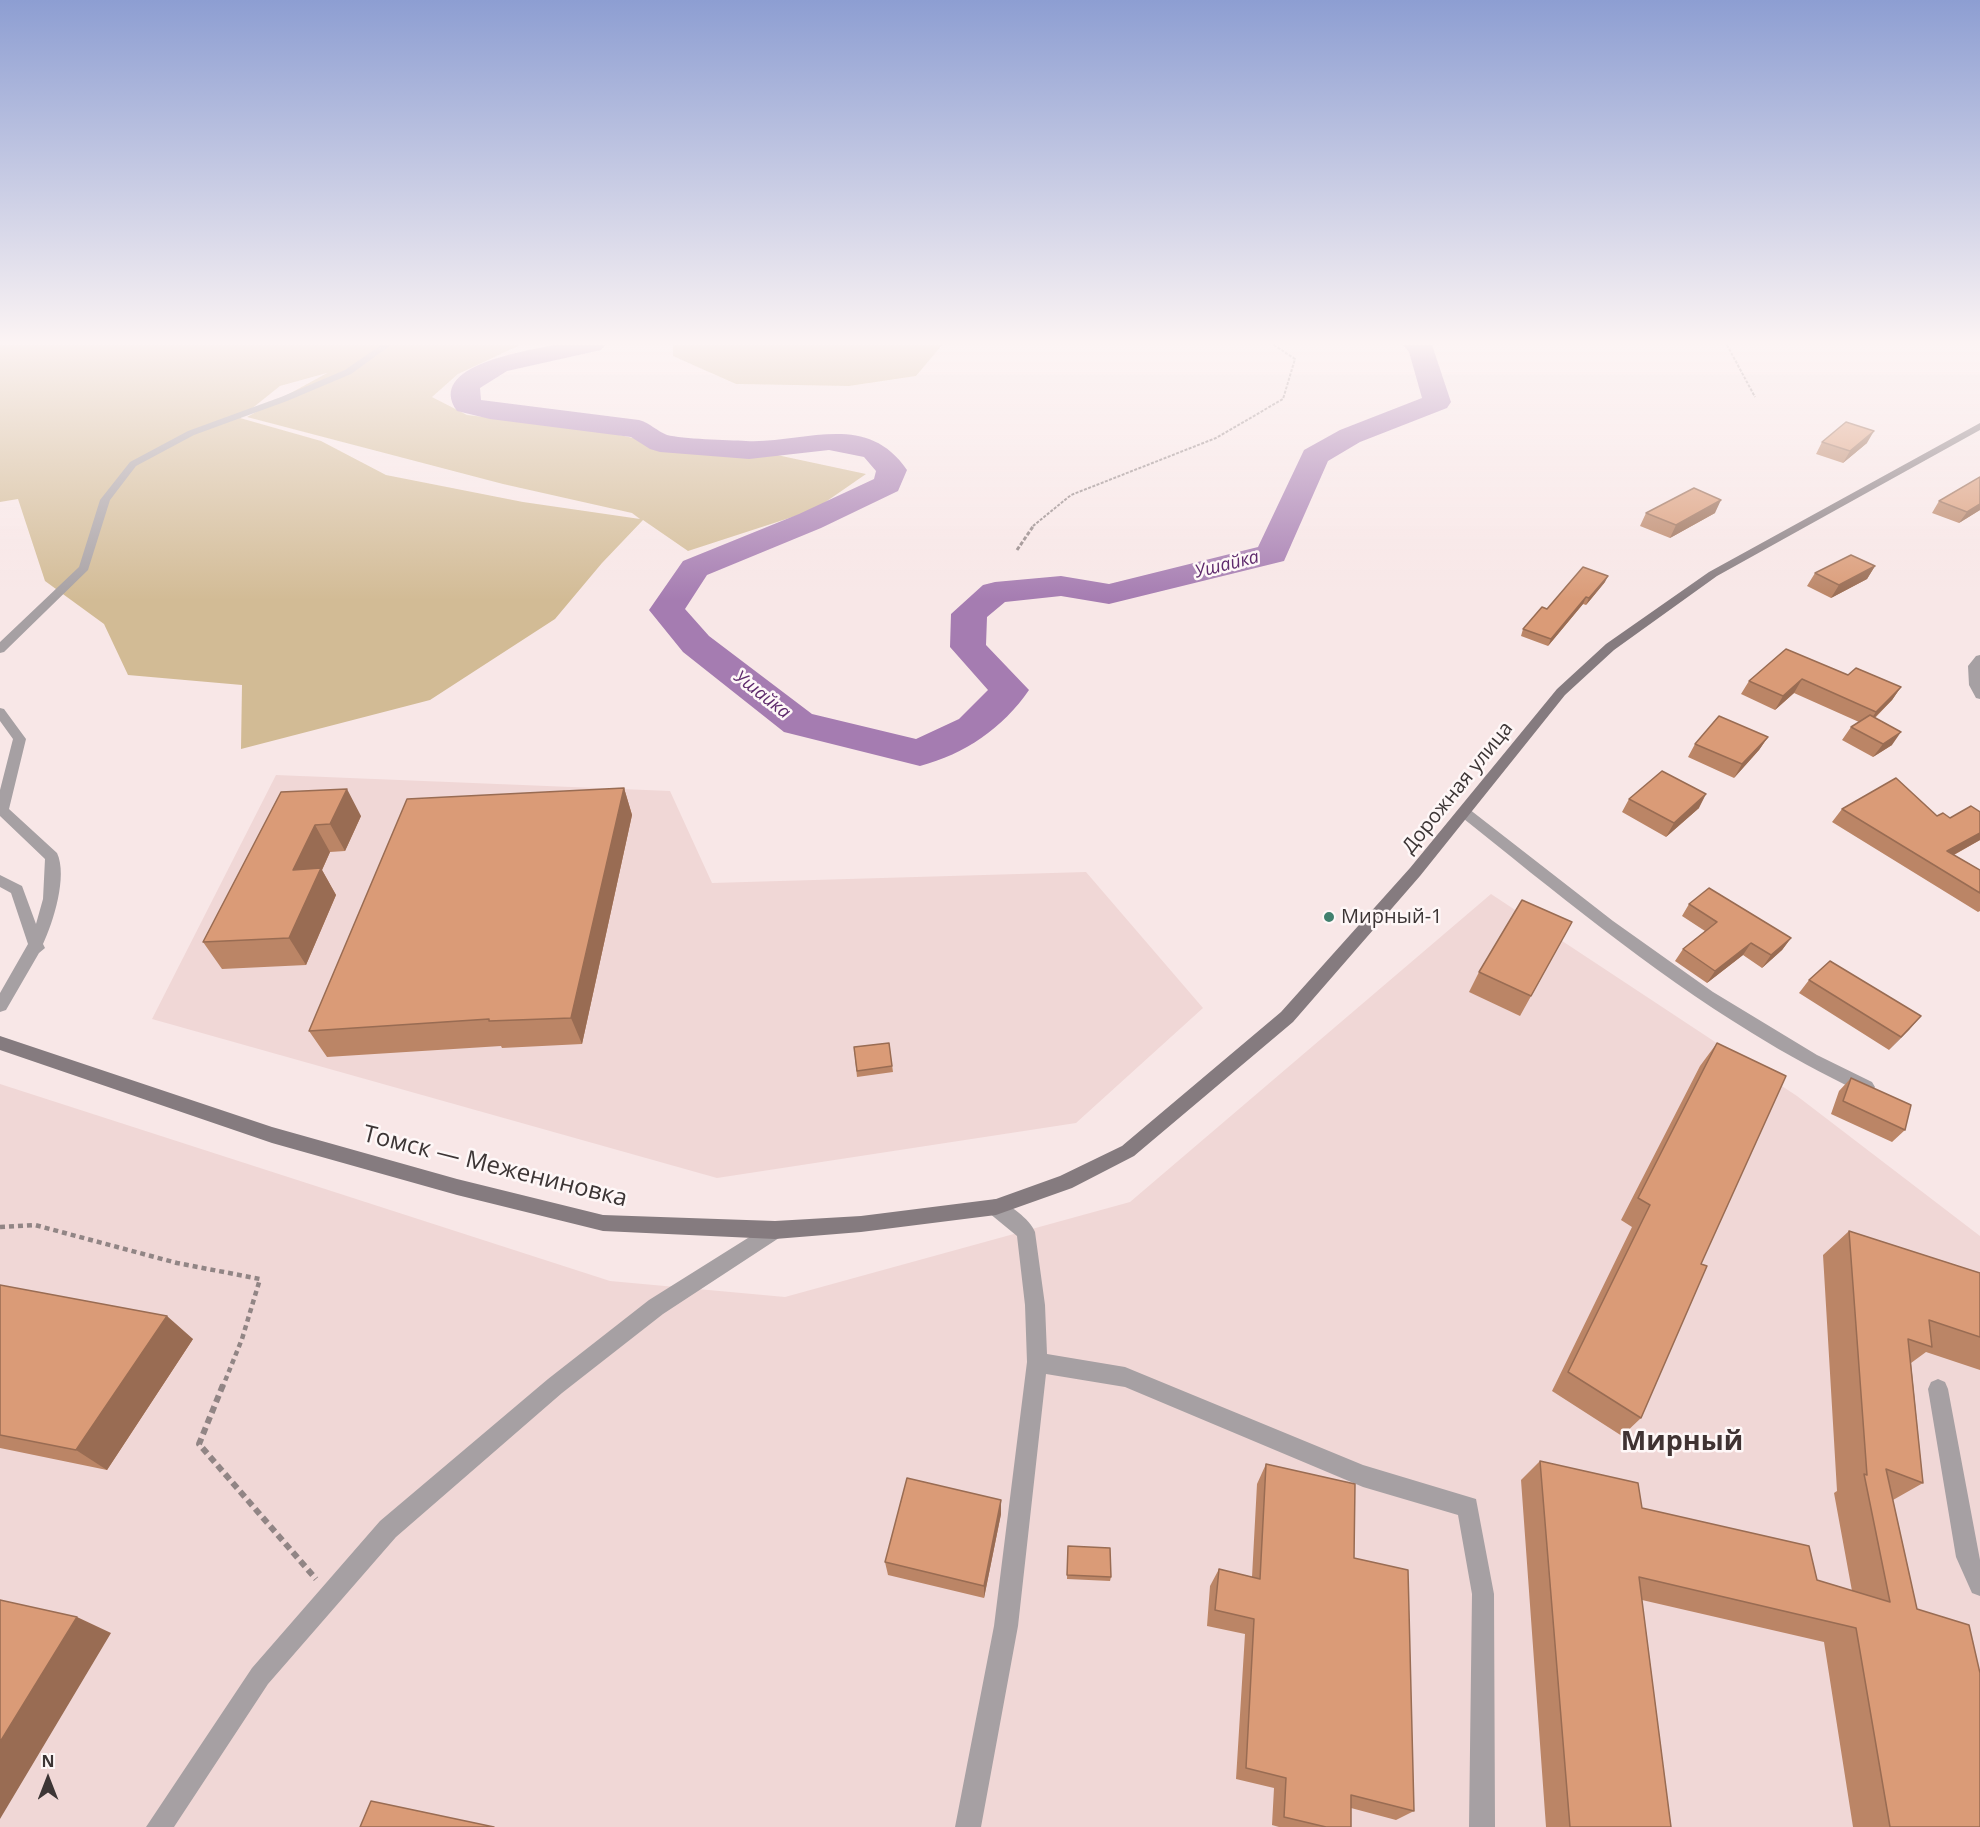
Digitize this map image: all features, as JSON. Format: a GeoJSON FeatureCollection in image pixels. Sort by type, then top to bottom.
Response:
{"type":"FeatureCollection","features":[{"type":"Feature","properties":{"kind":"street"},"geometry":{"type":"LineString","coordinates":[[0,649],[84,568],[105,500],[133,464],[198,430]]}},
{"type":"Feature","properties":{"kind":"street","name":"Дорожная улица"},"geometry":{"type":"LineString","coordinates":[[996,1207],[1066,1182],[1128,1151],[1287,1017],[1415,872],[1562,692],[1610,647],[1713,574],[1972,430]]}},
{"type":"Feature","properties":{"kind":"street"},"geometry":{"type":"LineString","coordinates":[[1980,659],[1974,666],[1975,685],[1980,695]]}},
{"type":"Feature","properties":{"kind":"street"},"geometry":{"type":"LineString","coordinates":[[0,712],[20,739],[1,808],[52,857],[52,900],[37,948],[0,1006]]}},
{"type":"Feature","properties":{"kind":"street"},"geometry":{"type":"LineString","coordinates":[[1464,812],[1621,936],[1756,1028],[1822,1067],[1876,1092]]}},
{"type":"Feature","properties":{"kind":"street"},"geometry":{"type":"LineString","coordinates":[[0,880],[17,890],[37,948]]}},
{"type":"Feature","properties":{"kind":"street","name":"Томск — Межениновка"},"geometry":{"type":"LineString","coordinates":[[0,1043],[272,1135],[457,1187],[603,1223],[775,1230],[861,1224],[996,1207]]}},
{"type":"Feature","properties":{"kind":"street"},"geometry":{"type":"LineString","coordinates":[[968,1827],[1005,1626],[1037,1362],[1035,1305],[1026,1232],[996,1207]]}},
{"type":"Feature","properties":{"kind":"street"},"geometry":{"type":"LineString","coordinates":[[159,1827],[260,1676],[388,1529],[555,1386],[656,1307],[775,1230]]}},
{"type":"Feature","properties":{"kind":"street"},"geometry":{"type":"LineString","coordinates":[[1037,1362],[1125,1377],[1363,1476],[1468,1507],[1483,1594],[1482,1827]]}},
{"type":"Feature","properties":{"kind":"street"},"geometry":{"type":"LineString","coordinates":[[1938,1389],[1967,1557],[1980,1585]]}},
{"type":"Feature","properties":{"kind":"path"},"geometry":{"type":"LineString","coordinates":[[1017,550],[1034,524],[1071,495],[1216,438],[1229,430]]}},
{"type":"Feature","properties":{"kind":"path"},"geometry":{"type":"LineString","coordinates":[[0,1227],[35,1225],[177,1263],[260,1279],[242,1339],[199,1443],[330,1595]]}},
{"type":"Feature","properties":{"kind":"shaded area"},"geometry":{"type":"Polygon","coordinates":[[[0,430],[283,430],[321,441],[386,475],[523,502],[640,519],[632,513],[503,484],[298,430],[597,430],[698,452],[777,455],[866,474],[814,510],[688,551],[643,520],[602,563],[555,619],[430,700],[241,749],[242,685],[128,675],[104,624],[45,581],[18,499],[0,502],[0,430]]]}},
{"type":"Feature","properties":{"kind":"shaded area"},"geometry":{"type":"Polygon","coordinates":[[[276,775],[670,791],[712,883],[1086,872],[1203,1008],[1076,1123],[717,1178],[152,1019],[276,775]]]}},
{"type":"Feature","properties":{"kind":"shaded area"},"geometry":{"type":"Polygon","coordinates":[[[1491,894],[1797,1096],[1980,1236],[1980,1827],[0,1827],[0,1084],[610,1281],[785,1297],[1130,1202],[1491,894]]]}},
{"type":"Feature","properties":{"kind":"building"},"geometry":{"type":"Polygon","coordinates":[[[1836,430],[1874,431],[1850,451],[1822,442],[1836,430]]]}},
{"type":"Feature","properties":{"kind":"building"},"geometry":{"type":"Polygon","coordinates":[[[1980,477],[1980,504],[1967,512],[1939,501],[1980,477]]]}},
{"type":"Feature","properties":{"kind":"building"},"geometry":{"type":"Polygon","coordinates":[[[1694,488],[1721,500],[1676,525],[1646,513],[1694,488]]]}},
{"type":"Feature","properties":{"kind":"building"},"geometry":{"type":"Polygon","coordinates":[[[1851,555],[1875,566],[1839,585],[1815,573],[1851,555]]]}},
{"type":"Feature","properties":{"kind":"building"},"geometry":{"type":"Polygon","coordinates":[[[1583,567],[1608,576],[1589,598],[1586,597],[1551,639],[1523,629],[1542,607],[1547,609],[1583,567]]]}},
{"type":"Feature","properties":{"kind":"building"},"geometry":{"type":"Polygon","coordinates":[[[1786,649],[1848,675],[1856,668],[1901,687],[1876,712],[1802,679],[1783,696],[1749,681],[1786,649]]]}},
{"type":"Feature","properties":{"kind":"building"},"geometry":{"type":"Polygon","coordinates":[[[1870,715],[1901,732],[1883,744],[1851,727],[1870,715]]]}},
{"type":"Feature","properties":{"kind":"building"},"geometry":{"type":"Polygon","coordinates":[[[1719,716],[1768,737],[1742,764],[1695,744],[1719,716]]]}},
{"type":"Feature","properties":{"kind":"building"},"geometry":{"type":"Polygon","coordinates":[[[1662,771],[1706,794],[1674,823],[1629,799],[1662,771]]]}},
{"type":"Feature","properties":{"kind":"building"},"geometry":{"type":"Polygon","coordinates":[[[1896,778],[1937,816],[1943,813],[1950,818],[1971,806],[1980,812],[1980,833],[1947,851],[1980,870],[1980,893],[1842,809],[1896,778]]]}},
{"type":"Feature","properties":{"kind":"building"},"geometry":{"type":"Polygon","coordinates":[[[624,788],[571,1018],[489,1021],[489,1019],[309,1031],[407,799],[624,788]]]}},
{"type":"Feature","properties":{"kind":"building"},"geometry":{"type":"Polygon","coordinates":[[[347,789],[330,824],[315,825],[293,870],[321,868],[289,938],[203,942],[281,792],[347,789]]]}},
{"type":"Feature","properties":{"kind":"building"},"geometry":{"type":"Polygon","coordinates":[[[1709,888],[1791,938],[1771,955],[1751,943],[1715,971],[1683,949],[1717,922],[1689,904],[1709,888]]]}},
{"type":"Feature","properties":{"kind":"building"},"geometry":{"type":"Polygon","coordinates":[[[1522,900],[1572,922],[1531,996],[1479,972],[1522,900]]]}},
{"type":"Feature","properties":{"kind":"building"},"geometry":{"type":"Polygon","coordinates":[[[1830,961],[1921,1016],[1901,1037],[1809,980],[1830,961]]]}},
{"type":"Feature","properties":{"kind":"building"},"geometry":{"type":"Polygon","coordinates":[[[889,1043],[892,1066],[857,1071],[854,1047],[889,1043]]]}},
{"type":"Feature","properties":{"kind":"building"},"geometry":{"type":"Polygon","coordinates":[[[1717,1043],[1786,1076],[1701,1264],[1707,1266],[1641,1418],[1568,1372],[1650,1205],[1638,1198],[1717,1043]]]}},
{"type":"Feature","properties":{"kind":"building"},"geometry":{"type":"Polygon","coordinates":[[[1851,1078],[1911,1105],[1905,1130],[1843,1101],[1851,1078]]]}},
{"type":"Feature","properties":{"kind":"building"},"geometry":{"type":"Polygon","coordinates":[[[1849,1231],[1980,1273],[1980,1337],[1929,1320],[1932,1347],[1908,1339],[1923,1483],[1886,1469],[1917,1609],[1969,1625],[1980,1673],[1980,1827],[1890,1827],[1856,1628],[1639,1577],[1671,1827],[1570,1827],[1540,1461],[1638,1483],[1642,1508],[1809,1546],[1817,1580],[1890,1602],[1864,1474],[1867,1475],[1849,1231]]]}},
{"type":"Feature","properties":{"kind":"building"},"geometry":{"type":"Polygon","coordinates":[[[0,1285],[167,1316],[76,1450],[0,1435],[0,1285]]]}},
{"type":"Feature","properties":{"kind":"building"},"geometry":{"type":"Polygon","coordinates":[[[1266,1464],[1355,1484],[1354,1558],[1408,1570],[1414,1811],[1351,1795],[1351,1827],[1326,1827],[1284,1817],[1286,1778],[1246,1768],[1254,1619],[1215,1610],[1219,1569],[1260,1579],[1266,1464]]]}},
{"type":"Feature","properties":{"kind":"building"},"geometry":{"type":"Polygon","coordinates":[[[907,1478],[1001,1500],[984,1586],[885,1562],[907,1478]]]}},
{"type":"Feature","properties":{"kind":"building"},"geometry":{"type":"Polygon","coordinates":[[[1068,1546],[1110,1548],[1111,1577],[1067,1575],[1068,1546]]]}},
{"type":"Feature","properties":{"kind":"building"},"geometry":{"type":"Polygon","coordinates":[[[0,1600],[77,1617],[0,1742],[0,1600]]]}},
{"type":"Feature","properties":{"kind":"building"},"geometry":{"type":"Polygon","coordinates":[[[371,1801],[494,1827],[360,1827],[371,1801]]]}},
{"type":"Feature","properties":{"kind":"waterway","name":"Ушайка"},"geometry":{"type":"LineString","coordinates":[[641,430],[660,443],[749,450],[829,441],[874,450],[892,470],[887,484],[810,521],[695,568],[667,610],[696,644],[798,723],[920,753],[973,728],[1010,690],[968,647],[969,614],[995,592],[1061,586],[1109,594],[1272,554],[1315,456],[1365,430]]}},
{"type":"Feature","properties":{"kind":"place","name":"Мирный-1"},"geometry":{"type":"Point","coordinates":[1329,917]}},
{"type":"Feature","properties":{"kind":"district","name":"Мирный"},"geometry":{"type":"Point","coordinates":[1682,1442]}}]}
